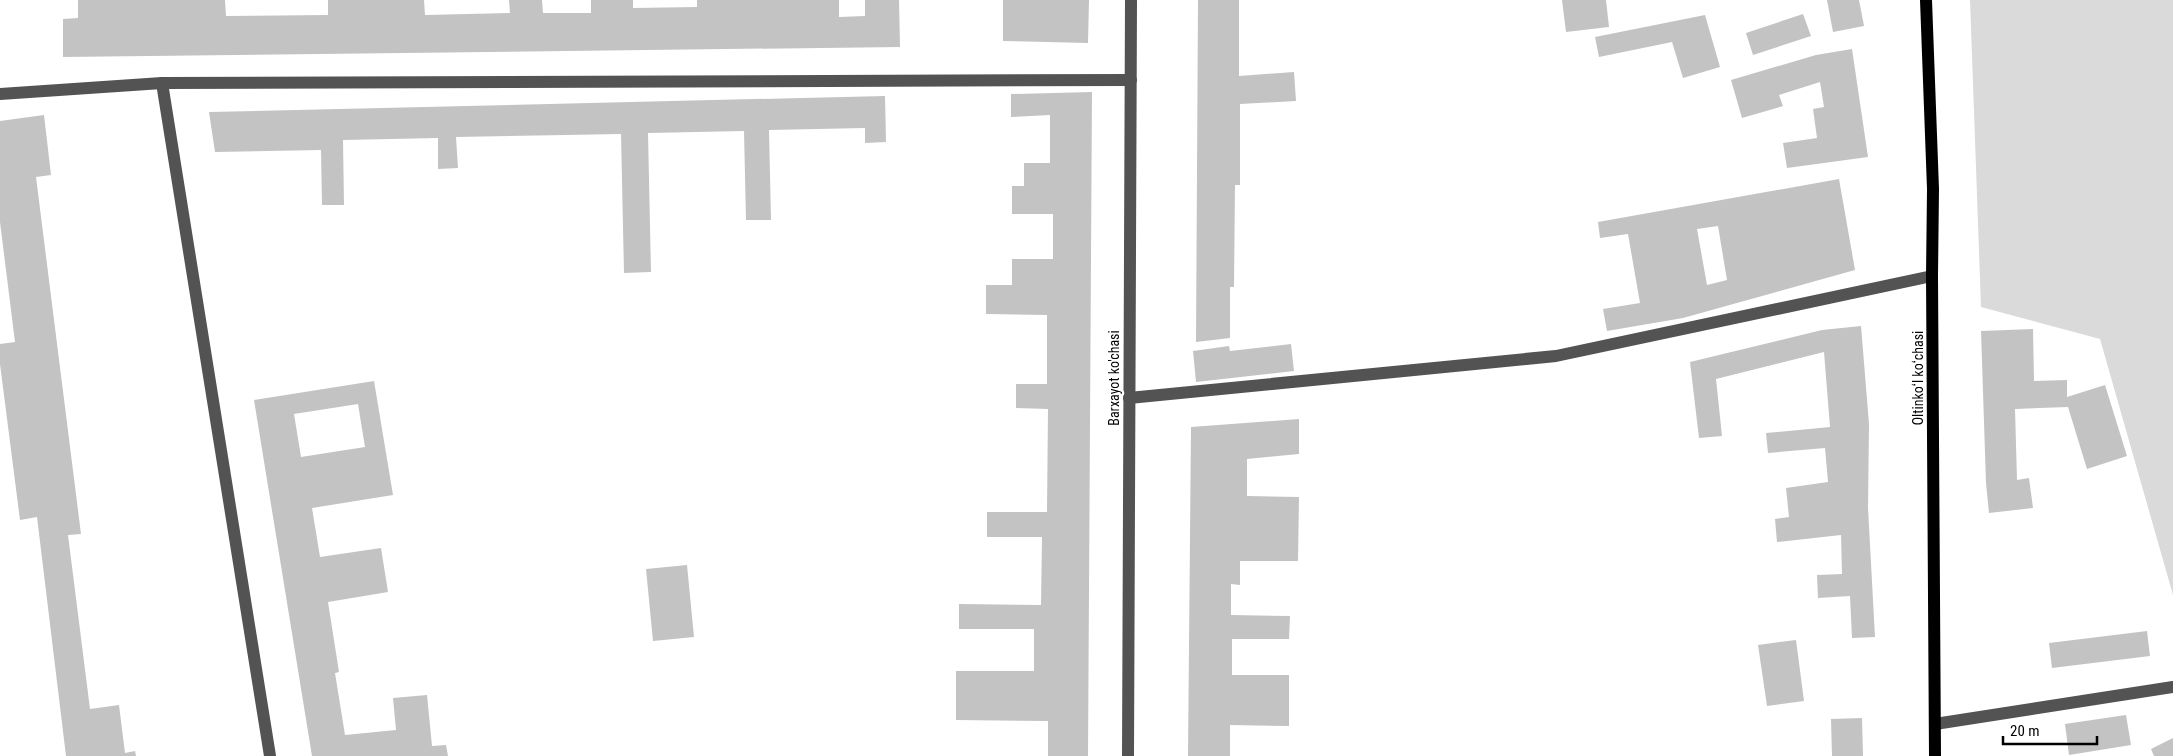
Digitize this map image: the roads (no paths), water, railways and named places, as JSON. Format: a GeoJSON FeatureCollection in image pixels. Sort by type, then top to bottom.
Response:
{"type":"FeatureCollection","features":[{"type":"Feature","properties":{"kind":"main road","name":"Oltinkoʻl koʻchasi"},"geometry":{"type":"LineString","coordinates":[[1926,0],[1933,189],[1936,756]]}},
{"type":"Feature","properties":{"kind":"street","name":"Barxayot ko'chasi"},"geometry":{"type":"LineString","coordinates":[[1128,756],[1131,0]]}},
{"type":"Feature","properties":{"kind":"street"},"geometry":{"type":"LineString","coordinates":[[0,94],[162,83],[1131,80]]}},
{"type":"Feature","properties":{"kind":"street"},"geometry":{"type":"LineString","coordinates":[[162,83],[270,756]]}},
{"type":"Feature","properties":{"kind":"street"},"geometry":{"type":"LineString","coordinates":[[1129,398],[1556,356],[1932,276]]}},
{"type":"Feature","properties":{"kind":"street"},"geometry":{"type":"LineString","coordinates":[[1935,724],[2173,687]]}}]}
